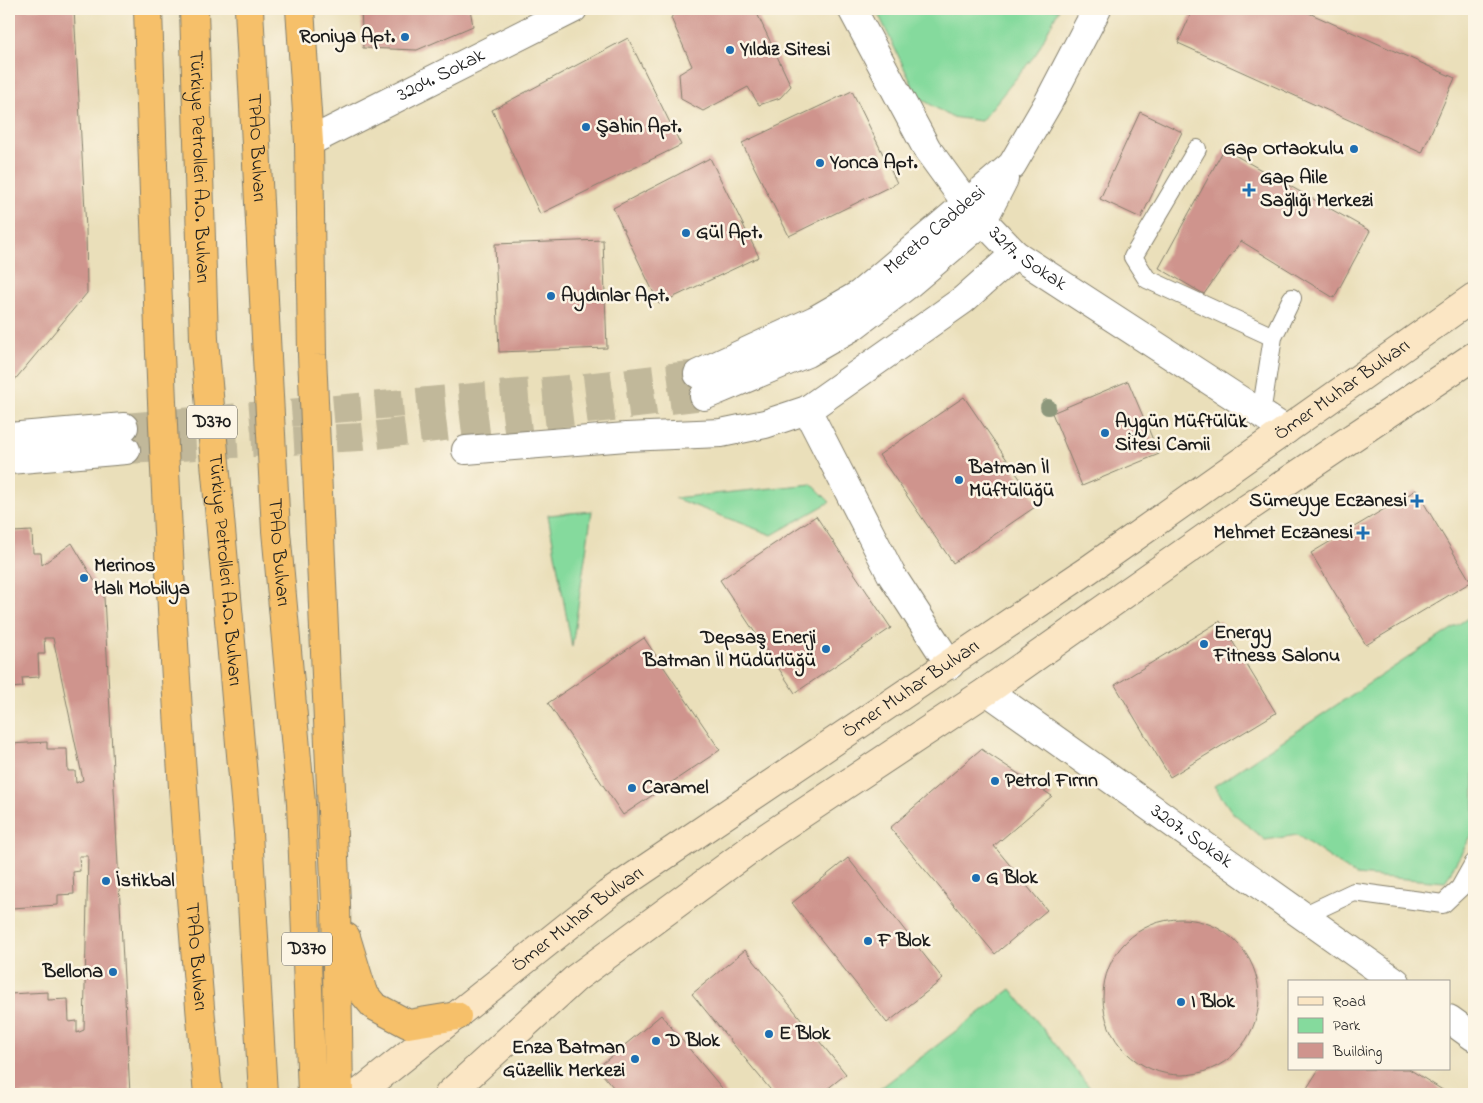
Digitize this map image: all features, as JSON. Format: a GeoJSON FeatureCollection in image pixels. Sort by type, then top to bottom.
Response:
{"type":"FeatureCollection","features":[{"type":"Feature","properties":{"kind":"highway","name":"TPAO Bulvarı"},"geometry":{"type":"LineString","coordinates":[[148,9],[158,340],[196,973],[208,1094]]}},
{"type":"Feature","properties":{"kind":"highway","name":"Türkiye Petrolleri A.O. Bulvarı"},"geometry":{"type":"LineString","coordinates":[[194,9],[204,339],[248,833],[263,1094]]}},
{"type":"Feature","properties":{"kind":"highway","name":"TPAO Bulvarı"},"geometry":{"type":"LineString","coordinates":[[250,9],[276,531],[301,803],[312,1094]]}},
{"type":"Feature","properties":{"kind":"highway","name":"TPAO Bulvarı"},"geometry":{"type":"LineString","coordinates":[[300,9],[309,142],[312,355],[336,903],[339,1094]]}},
{"type":"Feature","properties":{"kind":"highway"},"geometry":{"type":"LineString","coordinates":[[336,903],[363,992],[374,1006],[408,1024],[456,1016]]}},
{"type":"Feature","properties":{"kind":"main road","name":"Ömer Muhar Bulvarı"},"geometry":{"type":"LineString","coordinates":[[358,1094],[608,894],[950,665],[1474,297]]}},
{"type":"Feature","properties":{"kind":"main road","name":"Ömer Muhar Bulvarı"},"geometry":{"type":"LineString","coordinates":[[449,1094],[576,978],[767,837],[986,691],[1233,518],[1474,356]]}},
{"type":"Feature","properties":{"kind":"street","name":"3204. Sokak"},"geometry":{"type":"LineString","coordinates":[[309,142],[573,9]]}},
{"type":"Feature","properties":{"kind":"street","name":"3217. Sokak"},"geometry":{"type":"LineString","coordinates":[[852,9],[928,149],[975,213],[1014,254],[1286,430]]}},
{"type":"Feature","properties":{"kind":"street"},"geometry":{"type":"LineString","coordinates":[[701,385],[807,353],[852,327],[910,283],[975,213],[1012,165],[1048,103],[1097,9]]}},
{"type":"Feature","properties":{"kind":"street"},"geometry":{"type":"LineString","coordinates":[[466,450],[626,437],[721,433],[765,424],[807,410],[963,300],[1014,254]]}},
{"type":"Feature","properties":{"kind":"street"},"geometry":{"type":"LineString","coordinates":[[807,410],[891,574],[950,665]]}},
{"type":"Feature","properties":{"kind":"street"},"geometry":{"type":"LineString","coordinates":[[9,437],[125,439],[9,460]]}},
{"type":"Feature","properties":{"kind":"street","name":"3207. Sokak"},"geometry":{"type":"LineString","coordinates":[[986,691],[1393,980]]}},
{"type":"Feature","properties":{"kind":"street"},"geometry":{"type":"LineString","coordinates":[[1450,1020],[1474,1037]]}},
{"type":"Feature","properties":{"kind":"lane"},"geometry":{"type":"LineString","coordinates":[[1197,149],[1134,257],[1147,279],[1273,337]]}},
{"type":"Feature","properties":{"kind":"lane"},"geometry":{"type":"LineString","coordinates":[[1261,414],[1273,337],[1292,298]]}},
{"type":"Feature","properties":{"kind":"lane"},"geometry":{"type":"LineString","coordinates":[[1303,916],[1354,892],[1443,904],[1460,888],[1474,863]]}},
{"type":"Feature","properties":{"kind":"green space"},"geometry":{"type":"Polygon","coordinates":[[[876,9],[1059,9],[1036,54],[981,121],[951,117],[918,97],[876,9]]]}},
{"type":"Feature","properties":{"kind":"green space"},"geometry":{"type":"Polygon","coordinates":[[[812,484],[830,502],[772,535],[674,498],[812,484]]]}},
{"type":"Feature","properties":{"kind":"green space"},"geometry":{"type":"Polygon","coordinates":[[[592,511],[572,647],[548,515],[592,511]]]}},
{"type":"Feature","properties":{"kind":"green space"},"geometry":{"type":"Polygon","coordinates":[[[1474,614],[1474,831],[1445,882],[1355,875],[1297,835],[1265,840],[1232,812],[1214,786],[1474,614]]]}},
{"type":"Feature","properties":{"kind":"green space"},"geometry":{"type":"Polygon","coordinates":[[[1011,989],[1095,1094],[873,1094],[1011,989]]]}},
{"type":"Feature","properties":{"kind":"building"},"geometry":{"type":"Polygon","coordinates":[[[9,9],[74,9],[86,229],[87,293],[13,382],[9,382],[9,9]]]}},
{"type":"Feature","properties":{"kind":"building","name":"Roniya Apt."},"geometry":{"type":"Polygon","coordinates":[[[361,9],[470,9],[473,26],[417,50],[363,48],[361,9]]]}},
{"type":"Feature","properties":{"kind":"building","name":"Yıldız Sitesi"},"geometry":{"type":"Polygon","coordinates":[[[676,9],[711,9],[713,11],[719,9],[755,9],[791,86],[780,98],[759,105],[748,87],[703,111],[681,99],[679,74],[692,66],[671,18],[676,9]]]}},
{"type":"Feature","properties":{"kind":"building"},"geometry":{"type":"Polygon","coordinates":[[[1193,9],[1300,9],[1455,78],[1422,153],[1178,43],[1193,9]]]}},
{"type":"Feature","properties":{"kind":"building","name":"Şahin Apt."},"geometry":{"type":"Polygon","coordinates":[[[628,38],[681,145],[540,214],[492,110],[628,38]]]}},
{"type":"Feature","properties":{"kind":"building","name":"Yonca Apt."},"geometry":{"type":"Polygon","coordinates":[[[852,91],[897,183],[789,236],[742,143],[852,91]]]}},
{"type":"Feature","properties":{"kind":"building"},"geometry":{"type":"Polygon","coordinates":[[[1140,112],[1182,132],[1141,218],[1100,199],[1140,112]]]}},
{"type":"Feature","properties":{"kind":"building","name":"Gap Aile Sağlığı Merkezi"},"geometry":{"type":"Polygon","coordinates":[[[1224,149],[1370,231],[1334,298],[1241,241],[1204,294],[1159,268],[1224,149]]]}},
{"type":"Feature","properties":{"kind":"building","name":"Gül Apt."},"geometry":{"type":"Polygon","coordinates":[[[710,158],[759,257],[659,304],[613,208],[710,158]]]}},
{"type":"Feature","properties":{"kind":"building","name":"Aydınlar Apt."},"geometry":{"type":"Polygon","coordinates":[[[603,240],[607,348],[499,352],[495,244],[603,240]]]}},
{"type":"Feature","properties":{"kind":"building","name":"Aygün Müftülük Sitesi Camii"},"geometry":{"type":"Polygon","coordinates":[[[1128,381],[1159,454],[1082,486],[1052,413],[1128,381]]]}},
{"type":"Feature","properties":{"kind":"building","name":"Batman İl Müftülüğü"},"geometry":{"type":"Polygon","coordinates":[[[964,397],[1038,505],[953,563],[879,455],[964,397]]]}},
{"type":"Feature","properties":{"kind":"building"},"geometry":{"type":"Polygon","coordinates":[[[1416,490],[1471,582],[1366,645],[1311,553],[1416,490]]]}},
{"type":"Feature","properties":{"kind":"building"},"geometry":{"type":"Polygon","coordinates":[[[816,516],[891,628],[795,693],[720,580],[816,516]]]}},
{"type":"Feature","properties":{"kind":"building"},"geometry":{"type":"Polygon","coordinates":[[[9,524],[12,524],[13,532],[32,531],[33,553],[41,553],[42,565],[72,543],[104,597],[130,1094],[9,1094],[9,994],[48,992],[48,1000],[68,999],[69,1022],[77,1021],[77,1033],[84,1030],[88,856],[79,856],[80,871],[73,872],[74,894],[58,895],[58,905],[12,908],[11,891],[9,891],[9,744],[47,742],[47,749],[67,749],[68,771],[75,771],[76,783],[83,780],[53,638],[44,638],[45,654],[38,654],[39,677],[22,678],[23,687],[9,688],[9,524]]]}},
{"type":"Feature","properties":{"kind":"building"},"geometry":{"type":"Polygon","coordinates":[[[1220,621],[1276,713],[1170,777],[1115,685],[1220,621]]]}},
{"type":"Feature","properties":{"kind":"building"},"geometry":{"type":"Polygon","coordinates":[[[644,638],[720,750],[623,815],[548,703],[644,638]]]}},
{"type":"Feature","properties":{"kind":"building","name":"G Blok"},"geometry":{"type":"Polygon","coordinates":[[[981,749],[1052,796],[994,846],[1047,910],[995,954],[890,828],[981,749]]]}},
{"type":"Feature","properties":{"kind":"building","name":"F Blok"},"geometry":{"type":"Polygon","coordinates":[[[848,858],[943,979],[887,1023],[792,903],[848,858]]]}},
{"type":"Feature","properties":{"kind":"building","name":"I Blok"},"geometry":{"type":"Polygon","coordinates":[[[1173,919],[1189,919],[1204,922],[1218,928],[1241,947],[1250,960],[1256,974],[1259,997],[1258,1012],[1250,1034],[1231,1057],[1218,1066],[1204,1072],[1189,1075],[1173,1075],[1158,1072],[1144,1066],[1121,1047],[1112,1034],[1106,1020],[1103,1005],[1103,989],[1106,974],[1112,960],[1131,937],[1144,928],[1158,922],[1173,919]]]}},
{"type":"Feature","properties":{"kind":"building","name":"E Blok"},"geometry":{"type":"Polygon","coordinates":[[[745,950],[846,1074],[821,1094],[774,1094],[692,994],[745,950]]]}},
{"type":"Feature","properties":{"kind":"building","name":"D Blok"},"geometry":{"type":"Polygon","coordinates":[[[661,1015],[727,1094],[619,1094],[597,1068],[661,1015]]]}},
{"type":"Feature","properties":{"kind":"building"},"geometry":{"type":"Polygon","coordinates":[[[1318,1070],[1411,1070],[1449,1094],[1316,1094],[1307,1088],[1318,1070]]]}},
{"type":"Feature","properties":{"kind":"tunnel"},"geometry":{"type":"LineString","coordinates":[[124,427],[568,389],[698,374]]}},
{"type":"Feature","properties":{"kind":"tunnel"},"geometry":{"type":"LineString","coordinates":[[126,450],[360,437],[704,396]]}},
{"type":"Feature","properties":{"kind":"place","name":"Roniya Apt."},"geometry":{"type":"Point","coordinates":[405,37]}},
{"type":"Feature","properties":{"kind":"place","name":"Yıldız Sitesi"},"geometry":{"type":"Point","coordinates":[730,50]}},
{"type":"Feature","properties":{"kind":"place","name":"Şahin Apt."},"geometry":{"type":"Point","coordinates":[586,127]}},
{"type":"Feature","properties":{"kind":"place","name":"Gap Ortaokulu"},"geometry":{"type":"Point","coordinates":[1354,149]}},
{"type":"Feature","properties":{"kind":"place","name":"Yonca Apt."},"geometry":{"type":"Point","coordinates":[820,163]}},
{"type":"Feature","properties":{"kind":"place","name":"Gap Aile Sağlığı Merkezi"},"geometry":{"type":"Point","coordinates":[1249,190]}},
{"type":"Feature","properties":{"kind":"place","name":"Gül Apt."},"geometry":{"type":"Point","coordinates":[686,233]}},
{"type":"Feature","properties":{"kind":"place","name":"Aydınlar Apt."},"geometry":{"type":"Point","coordinates":[551,296]}},
{"type":"Feature","properties":{"kind":"place","name":"Aygün Müftülük Sitesi Camii"},"geometry":{"type":"Point","coordinates":[1105,433]}},
{"type":"Feature","properties":{"kind":"place","name":"Batman İl Müftülüğü"},"geometry":{"type":"Point","coordinates":[959,480]}},
{"type":"Feature","properties":{"kind":"place","name":"Sümeyye Eczanesi"},"geometry":{"type":"Point","coordinates":[1417,501]}},
{"type":"Feature","properties":{"kind":"place","name":"Mehmet Eczanesi"},"geometry":{"type":"Point","coordinates":[1363,533]}},
{"type":"Feature","properties":{"kind":"place","name":"Merinos Halı Mobilya"},"geometry":{"type":"Point","coordinates":[84,578]}},
{"type":"Feature","properties":{"kind":"place","name":"Energy Fitness Salonu"},"geometry":{"type":"Point","coordinates":[1204,644]}},
{"type":"Feature","properties":{"kind":"place","name":"Depsaş Enerji Batman İl Müdürlüğü"},"geometry":{"type":"Point","coordinates":[826,649]}},
{"type":"Feature","properties":{"kind":"place","name":"Petrol Fırrın"},"geometry":{"type":"Point","coordinates":[995,781]}},
{"type":"Feature","properties":{"kind":"place","name":"Caramel"},"geometry":{"type":"Point","coordinates":[632,788]}},
{"type":"Feature","properties":{"kind":"place","name":"G Blok"},"geometry":{"type":"Point","coordinates":[976,878]}},
{"type":"Feature","properties":{"kind":"place","name":"İstikbal"},"geometry":{"type":"Point","coordinates":[106,881]}},
{"type":"Feature","properties":{"kind":"place","name":"F Blok"},"geometry":{"type":"Point","coordinates":[868,941]}},
{"type":"Feature","properties":{"kind":"place","name":"Bellona"},"geometry":{"type":"Point","coordinates":[113,972]}},
{"type":"Feature","properties":{"kind":"place","name":"I Blok"},"geometry":{"type":"Point","coordinates":[1181,1002]}},
{"type":"Feature","properties":{"kind":"place","name":"E Blok"},"geometry":{"type":"Point","coordinates":[769,1034]}},
{"type":"Feature","properties":{"kind":"place","name":"D Blok"},"geometry":{"type":"Point","coordinates":[656,1041]}},
{"type":"Feature","properties":{"kind":"place","name":"Enza Batman Güzellik Merkezi"},"geometry":{"type":"Point","coordinates":[635,1059]}}]}
